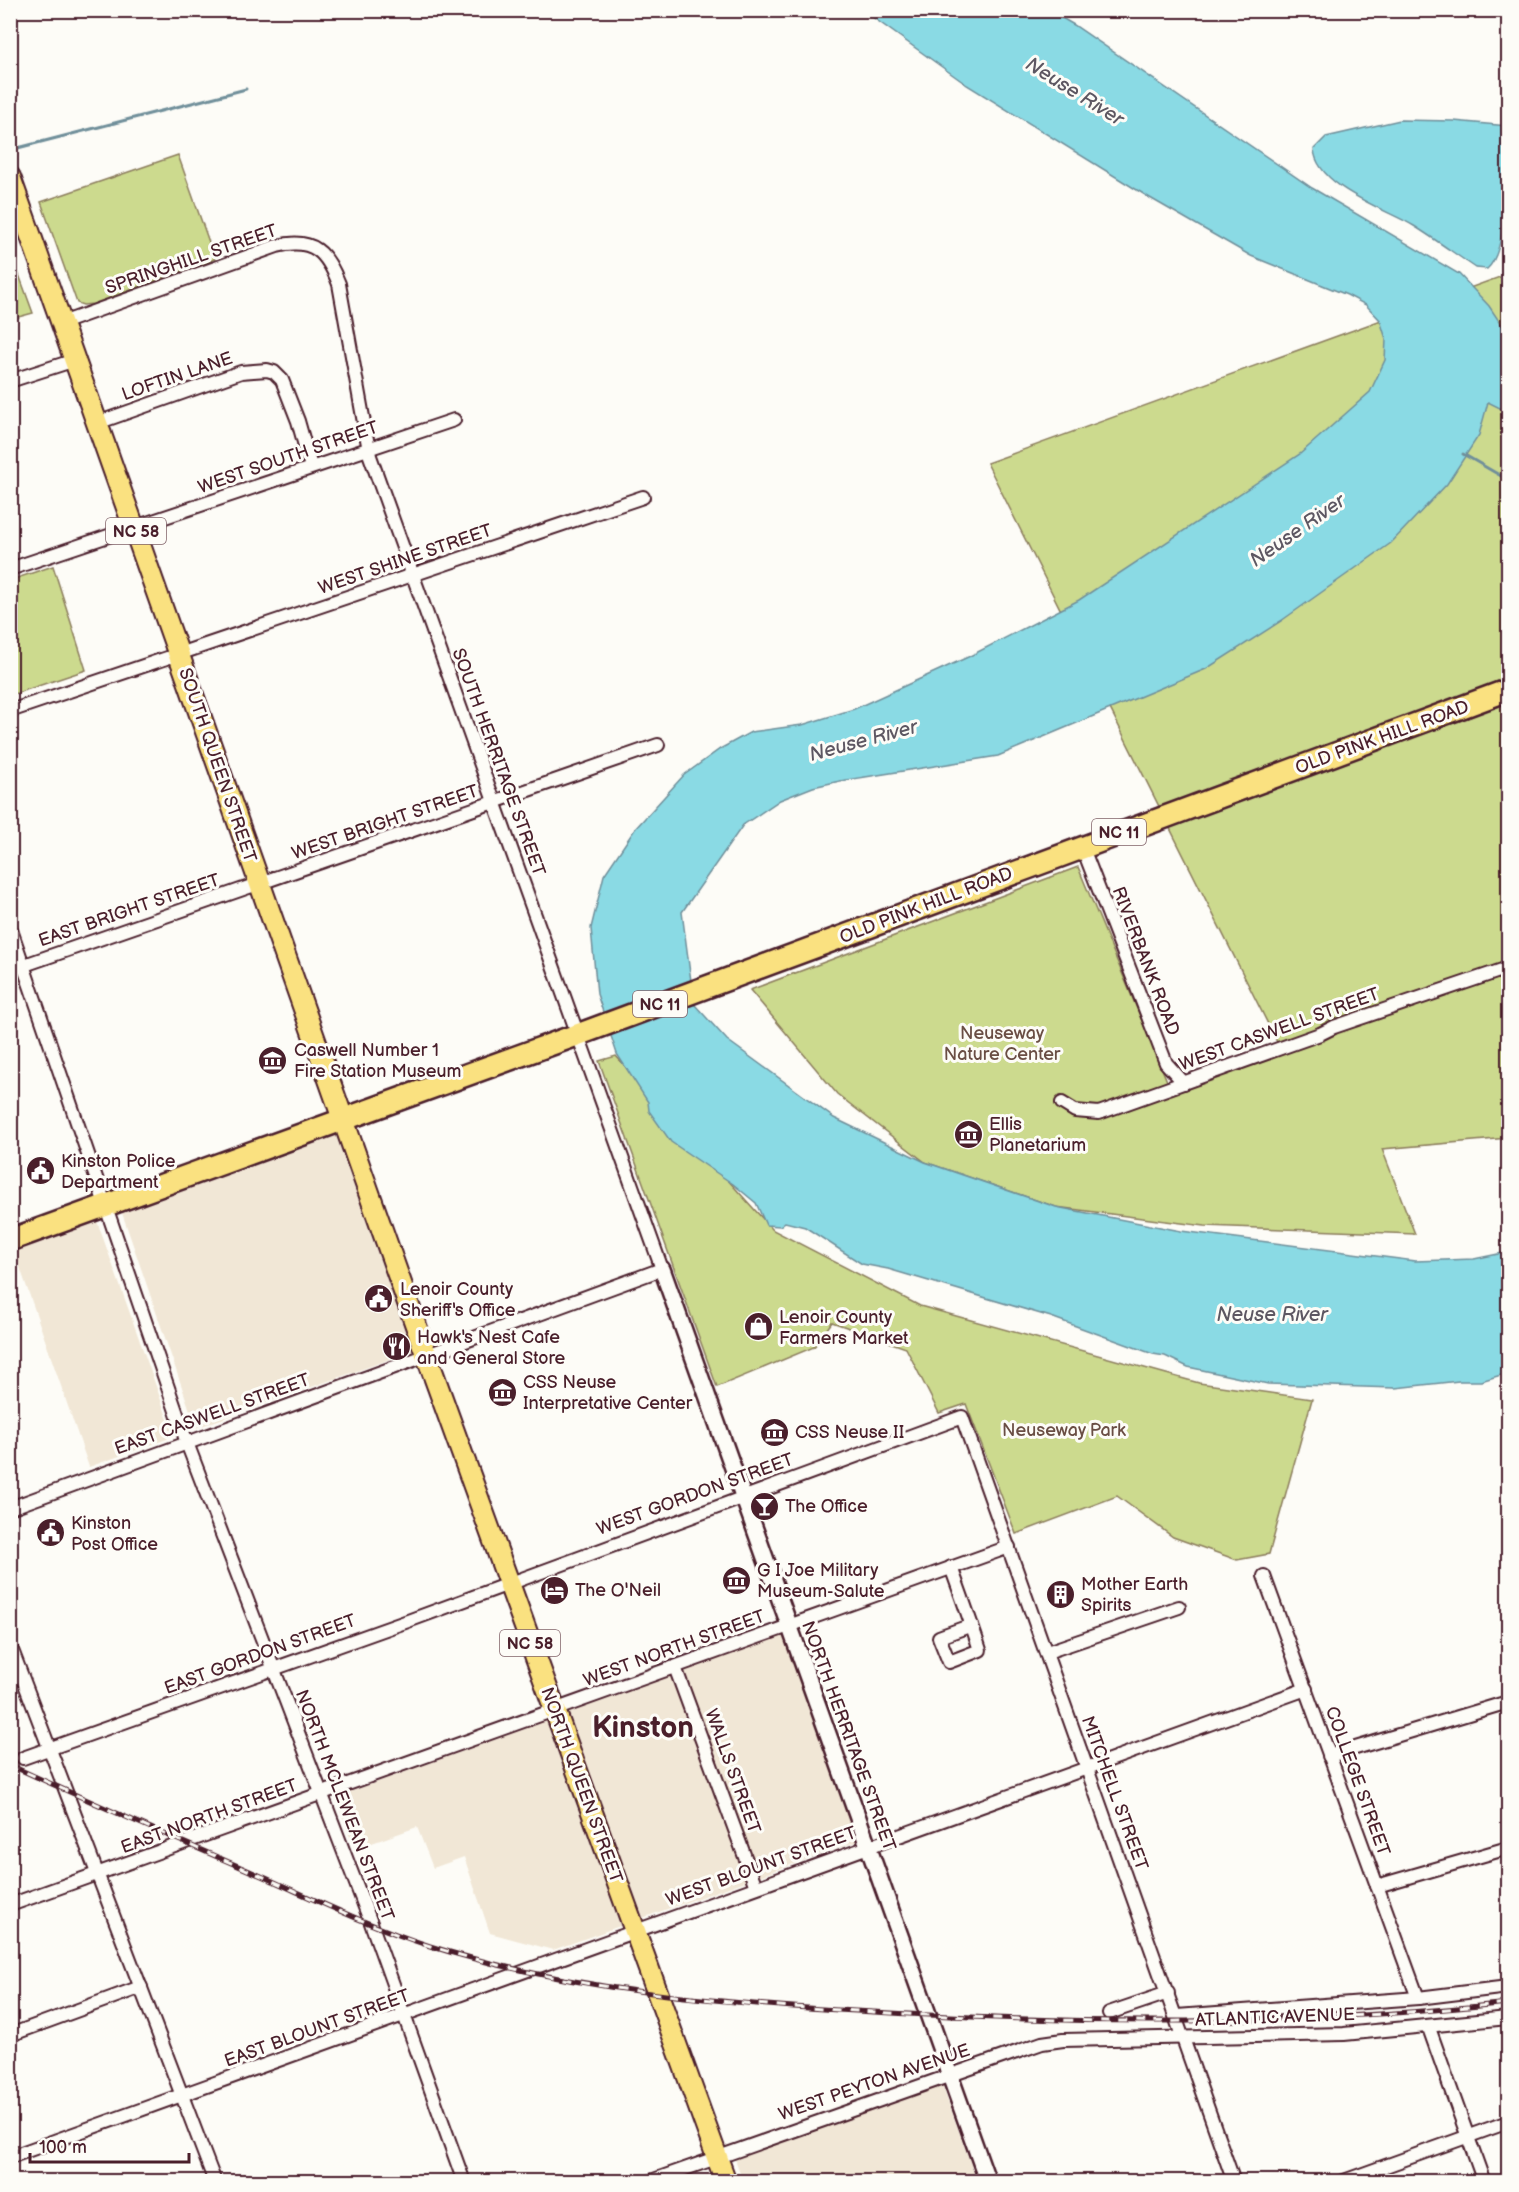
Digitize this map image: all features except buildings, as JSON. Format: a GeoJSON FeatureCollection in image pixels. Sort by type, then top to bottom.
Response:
{"type":"FeatureCollection","features":[{"type":"Feature","properties":{"kind":"highway","name":"OLD PINK HILL ROAD"},"geometry":{"type":"LineString","coordinates":[[342,1118],[583,1033],[1082,846],[1509,690]]}},
{"type":"Feature","properties":{"kind":"highway","name":"NC 11"},"geometry":{"type":"LineString","coordinates":[[10,1239],[342,1118]]}},
{"type":"Feature","properties":{"kind":"main road","name":"SOUTH QUEEN STREET"},"geometry":{"type":"LineString","coordinates":[[11,178],[426,1354]]}},
{"type":"Feature","properties":{"kind":"main road","name":"NORTH QUEEN STREET"},"geometry":{"type":"LineString","coordinates":[[426,1354],[726,2181]]}},
{"type":"Feature","properties":{"kind":"street","name":"SPRINGHILL STREET"},"geometry":{"type":"LineString","coordinates":[[62,323],[290,243],[314,247],[330,260]]}},
{"type":"Feature","properties":{"kind":"street","name":"SOUTH HERRITAGE STREET"},"geometry":{"type":"LineString","coordinates":[[330,260],[339,284],[369,448],[494,803],[583,1033],[662,1269]]}},
{"type":"Feature","properties":{"kind":"street"},"geometry":{"type":"LineString","coordinates":[[10,381],[75,360]]}},
{"type":"Feature","properties":{"kind":"street","name":"LOFTIN LANE"},"geometry":{"type":"LineString","coordinates":[[97,423],[241,372],[267,370],[274,372],[282,380],[298,420],[311,468]]}},
{"type":"Feature","properties":{"kind":"street","name":"WEST SOUTH STREET"},"geometry":{"type":"LineString","coordinates":[[10,569],[454,420]]}},
{"type":"Feature","properties":{"kind":"street","name":"WEST SHINE STREET"},"geometry":{"type":"LineString","coordinates":[[10,711],[643,497]]}},
{"type":"Feature","properties":{"kind":"street","name":"WEST BRIGHT STREET"},"geometry":{"type":"LineString","coordinates":[[260,884],[658,745]]}},
{"type":"Feature","properties":{"kind":"street","name":"RIVERBANK ROAD"},"geometry":{"type":"LineString","coordinates":[[1082,846],[1166,1063],[1184,1083]]}},
{"type":"Feature","properties":{"kind":"street","name":"EAST BRIGHT STREET"},"geometry":{"type":"LineString","coordinates":[[10,970],[260,884]]}},
{"type":"Feature","properties":{"kind":"street","name":"NORTH MCLEWEAN STREET"},"geometry":{"type":"LineString","coordinates":[[10,927],[187,1443],[322,1793],[464,2181]]}},
{"type":"Feature","properties":{"kind":"street","name":"WEST CASWELL STREET"},"geometry":{"type":"LineString","coordinates":[[1062,1103],[1075,1111],[1099,1113],[1334,1027],[1509,968]]}},
{"type":"Feature","properties":{"kind":"street"},"geometry":{"type":"LineString","coordinates":[[426,1354],[662,1269]]}},
{"type":"Feature","properties":{"kind":"street","name":"NORTH HERRITAGE STREET"},"geometry":{"type":"LineString","coordinates":[[662,1269],[988,2181]]}},
{"type":"Feature","properties":{"kind":"street","name":"EAST CASWELL STREET"},"geometry":{"type":"LineString","coordinates":[[10,1508],[426,1354]]}},
{"type":"Feature","properties":{"kind":"street","name":"WEST GORDON STREET"},"geometry":{"type":"LineString","coordinates":[[508,1582],[962,1417]]}},
{"type":"Feature","properties":{"kind":"street","name":"MITCHELL STREET"},"geometry":{"type":"LineString","coordinates":[[962,1417],[1234,2181]]}},
{"type":"Feature","properties":{"kind":"street","name":"WEST NORTH STREET"},"geometry":{"type":"LineString","coordinates":[[554,1710],[1010,1547]]}},
{"type":"Feature","properties":{"kind":"street"},"geometry":{"type":"LineString","coordinates":[[951,1567],[972,1625]]}},
{"type":"Feature","properties":{"kind":"street","name":"COLLEGE STREET"},"geometry":{"type":"LineString","coordinates":[[1264,1575],[1418,1998]]}},
{"type":"Feature","properties":{"kind":"street","name":"EAST GORDON STREET"},"geometry":{"type":"LineString","coordinates":[[23,1758],[508,1582]]}},
{"type":"Feature","properties":{"kind":"street"},"geometry":{"type":"LineString","coordinates":[[1047,1652],[1179,1607]]}},
{"type":"Feature","properties":{"kind":"street"},"geometry":{"type":"LineString","coordinates":[[10,1645],[216,2181]]}},
{"type":"Feature","properties":{"kind":"street","name":"WALLS STREET"},"geometry":{"type":"LineString","coordinates":[[675,1666],[756,1887]]}},
{"type":"Feature","properties":{"kind":"street","name":"WEST BLOUNT STREET"},"geometry":{"type":"LineString","coordinates":[[635,1931],[1306,1689]]}},
{"type":"Feature","properties":{"kind":"street"},"geometry":{"type":"LineString","coordinates":[[1329,1756],[1509,1702]]}},
{"type":"Feature","properties":{"kind":"street","name":"EAST NORTH STREET"},"geometry":{"type":"LineString","coordinates":[[10,1905],[554,1710]]}},
{"type":"Feature","properties":{"kind":"street"},"geometry":{"type":"LineString","coordinates":[[1377,1886],[1509,1848]]}},
{"type":"Feature","properties":{"kind":"street","name":"EAST BLOUNT STREET"},"geometry":{"type":"LineString","coordinates":[[10,2157],[635,1931]]}},
{"type":"Feature","properties":{"kind":"street"},"geometry":{"type":"LineString","coordinates":[[10,2035],[141,1987]]}},
{"type":"Feature","properties":{"kind":"street","name":"ATLANTIC AVENUE"},"geometry":{"type":"LineString","coordinates":[[1177,2016],[1418,1998],[1509,1987]]}},
{"type":"Feature","properties":{"kind":"street"},"geometry":{"type":"LineString","coordinates":[[1109,2013],[1168,1993]]}},
{"type":"Feature","properties":{"kind":"street","name":"ATLANTIC AVENUE"},"geometry":{"type":"LineString","coordinates":[[1042,2043],[1063,2040],[1184,2038],[1429,2028],[1509,2018]]}},
{"type":"Feature","properties":{"kind":"street"},"geometry":{"type":"LineString","coordinates":[[1429,2028],[1484,2181]]}},
{"type":"Feature","properties":{"kind":"street","name":"WEST PEYTON AVENUE"},"geometry":{"type":"LineString","coordinates":[[648,2181],[1042,2043]]}},
{"type":"Feature","properties":{"kind":"street"},"geometry":{"type":"LineString","coordinates":[[1341,2181],[1509,2122]]}},
{"type":"Feature","properties":{"kind":"shaded area"},"geometry":{"type":"Polygon","coordinates":[[[330,1134],[338,1134],[416,1345],[413,1351],[196,1428],[122,1213],[123,1210],[330,1134]]]}},
{"type":"Feature","properties":{"kind":"shaded area"},"geometry":{"type":"Polygon","coordinates":[[[97,1221],[172,1431],[167,1439],[89,1467],[14,1250],[97,1221]]]}},
{"type":"Feature","properties":{"kind":"shaded area"},"geometry":{"type":"Polygon","coordinates":[[[783,1636],[858,1841],[553,1950],[490,1933],[464,1857],[433,1868],[417,1827],[355,1849],[335,1797],[783,1636]]]}},
{"type":"Feature","properties":{"kind":"shaded area"},"geometry":{"type":"Polygon","coordinates":[[[942,2085],[977,2181],[743,2181],[735,2159],[942,2085]]]}},
{"type":"Feature","properties":{"kind":"green space"},"geometry":{"type":"Polygon","coordinates":[[[178,155],[215,259],[93,304],[77,303],[41,202],[178,155]]]}},
{"type":"Feature","properties":{"kind":"green space"},"geometry":{"type":"Polygon","coordinates":[[[10,250],[33,313],[11,319],[10,319],[10,250]]]}},
{"type":"Feature","properties":{"kind":"green space","name":"Neuseway Nature Center"},"geometry":{"type":"Polygon","coordinates":[[[1508,274],[1508,1138],[1382,1149],[1415,1234],[1205,1226],[1056,1207],[925,1162],[837,1094],[750,990],[1078,867],[1172,1093],[1283,1054],[987,463],[1508,274]]]}},
{"type":"Feature","properties":{"kind":"green space"},"geometry":{"type":"Polygon","coordinates":[[[53,566],[86,670],[11,695],[11,580],[53,566]]]}},
{"type":"Feature","properties":{"kind":"green space","name":"Neuseway Park"},"geometry":{"type":"Polygon","coordinates":[[[616,1056],[773,1230],[920,1306],[1199,1383],[1312,1399],[1269,1554],[1237,1560],[1173,1537],[1117,1496],[1016,1534],[966,1404],[939,1413],[906,1348],[832,1322],[814,1347],[717,1387],[599,1061],[616,1056]]]}},
{"type":"Feature","properties":{"kind":"water","name":"Neuse River"},"geometry":{"type":"Polygon","coordinates":[[[864,11],[1050,11],[1074,25],[1312,188],[1459,274],[1489,306],[1503,327],[1508,346],[1503,369],[1508,384],[1508,412],[1488,402],[1479,435],[1447,484],[1391,543],[1281,621],[1206,669],[998,756],[813,787],[780,800],[743,825],[682,912],[694,1004],[727,1040],[834,1118],[925,1162],[1056,1207],[1181,1231],[1415,1261],[1474,1259],[1508,1252],[1508,1373],[1481,1381],[1395,1388],[1268,1384],[1188,1367],[1165,1356],[1153,1354],[1051,1317],[888,1269],[862,1264],[805,1227],[785,1222],[780,1226],[766,1225],[756,1203],[733,1184],[671,1142],[649,1111],[648,1102],[617,1054],[597,994],[591,928],[604,875],[635,829],[684,775],[720,749],[751,732],[802,725],[854,709],[968,657],[1079,600],[1300,454],[1370,392],[1385,360],[1386,339],[1380,320],[1366,305],[1251,256],[1150,198],[967,85],[864,11]]]}},
{"type":"Feature","properties":{"kind":"water"},"geometry":{"type":"Polygon","coordinates":[[[1400,120],[1454,121],[1508,126],[1508,179],[1504,223],[1500,243],[1487,269],[1476,268],[1414,226],[1355,196],[1327,175],[1318,163],[1314,149],[1326,137],[1400,120]]]}},
{"type":"Feature","properties":{"kind":"waterway"},"geometry":{"type":"LineString","coordinates":[[10,150],[246,89]]}},
{"type":"Feature","properties":{"kind":"waterway"},"geometry":{"type":"LineString","coordinates":[[1463,454],[1508,480]]}},
{"type":"Feature","properties":{"kind":"railway"},"geometry":{"type":"LineString","coordinates":[[10,1765],[388,1931],[484,1961],[594,1985],[650,1993],[818,2009],[1112,2021],[1350,2016],[1508,2003]]}},
{"type":"Feature","properties":{"kind":"place","name":"Caswell Number 1 Fire Station Museum"},"geometry":{"type":"Point","coordinates":[273,1060]}},
{"type":"Feature","properties":{"kind":"place","name":"Ellis Planetarium"},"geometry":{"type":"Point","coordinates":[968,1134]}},
{"type":"Feature","properties":{"kind":"place","name":"Kinston Police Department"},"geometry":{"type":"Point","coordinates":[40,1171]}},
{"type":"Feature","properties":{"kind":"place","name":"Lenoir County Sheriff's Office"},"geometry":{"type":"Point","coordinates":[379,1299]}},
{"type":"Feature","properties":{"kind":"place","name":"Lenoir County Farmers Market"},"geometry":{"type":"Point","coordinates":[758,1327]}},
{"type":"Feature","properties":{"kind":"place","name":"Hawk's Nest Cafe and General Store"},"geometry":{"type":"Point","coordinates":[396,1347]}},
{"type":"Feature","properties":{"kind":"place","name":"CSS Neuse Interpretative Center"},"geometry":{"type":"Point","coordinates":[502,1392]}},
{"type":"Feature","properties":{"kind":"place","name":"CSS Neuse II"},"geometry":{"type":"Point","coordinates":[774,1432]}},
{"type":"Feature","properties":{"kind":"place","name":"The Office"},"geometry":{"type":"Point","coordinates":[764,1506]}},
{"type":"Feature","properties":{"kind":"place","name":"Kinston Post Office"},"geometry":{"type":"Point","coordinates":[50,1533]}},
{"type":"Feature","properties":{"kind":"place","name":"G I Joe Military Museum-Salute"},"geometry":{"type":"Point","coordinates":[736,1580]}},
{"type":"Feature","properties":{"kind":"place","name":"The O'Neil"},"geometry":{"type":"Point","coordinates":[554,1590]}},
{"type":"Feature","properties":{"kind":"place","name":"Mother Earth Spirits"},"geometry":{"type":"Point","coordinates":[1060,1594]}},
{"type":"Feature","properties":{"kind":"district","name":"Kinston"},"geometry":{"type":"Point","coordinates":[643,1727]}}]}
